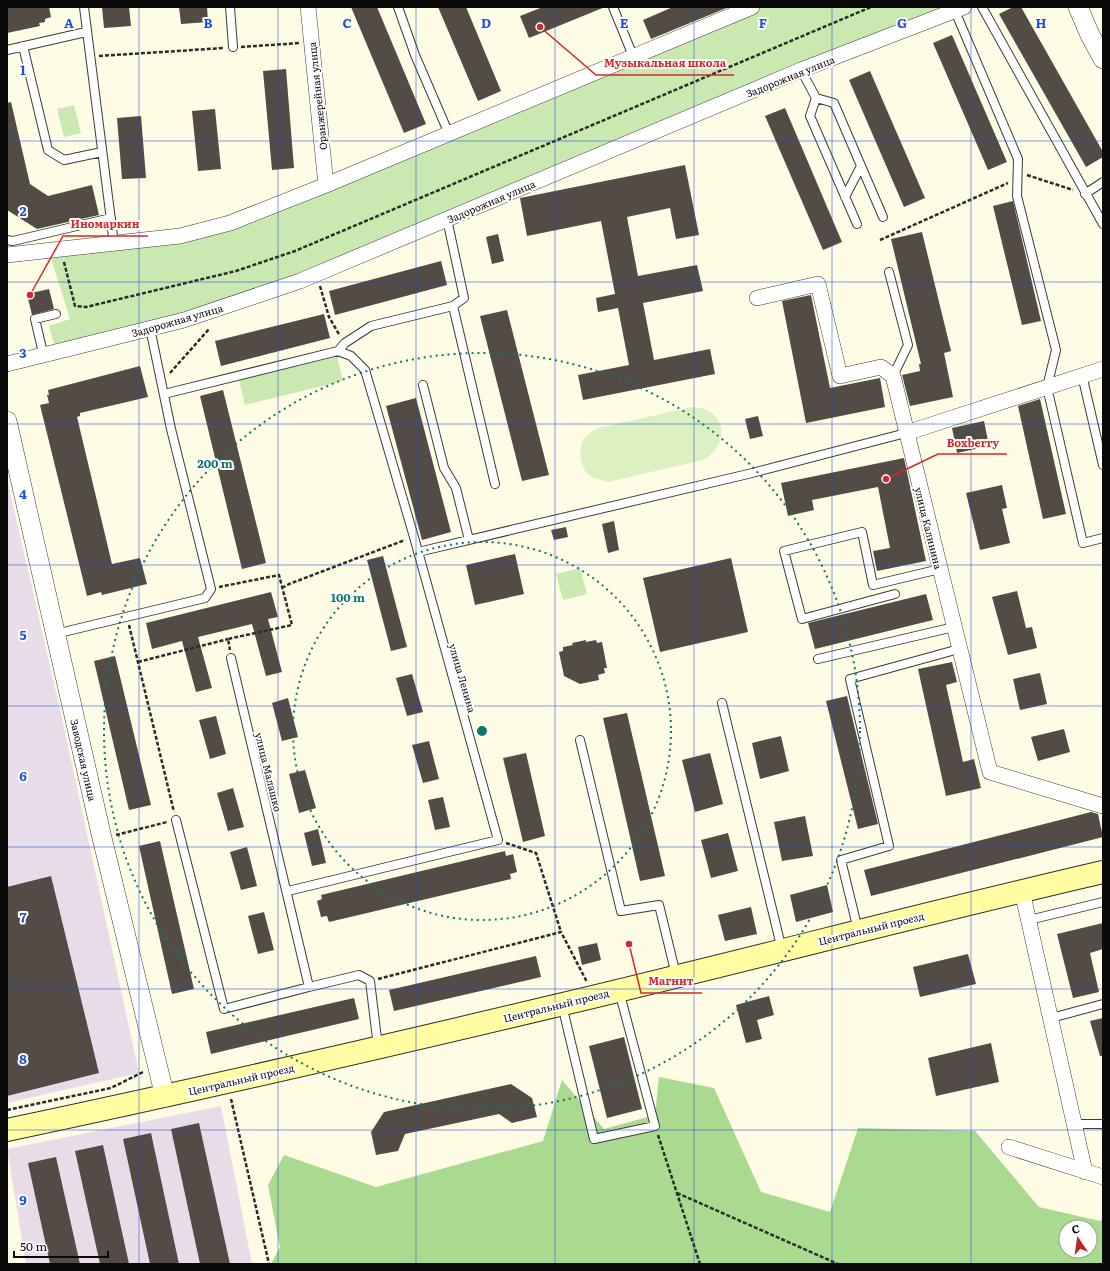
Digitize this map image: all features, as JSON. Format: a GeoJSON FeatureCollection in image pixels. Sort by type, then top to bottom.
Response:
{"type":"FeatureCollection","features":[{"type":"Feature","properties":{"kind":"main road","name":"Центральный проезд"},"geometry":{"type":"LineString","coordinates":[[7,1130],[165,1097],[562,1005],[1103,872]]}},
{"type":"Feature","properties":{"kind":"street","name":"Оранжерейная улица"},"geometry":{"type":"LineString","coordinates":[[308,7],[326,185]]}},
{"type":"Feature","properties":{"kind":"street"},"geometry":{"type":"LineString","coordinates":[[7,255],[180,236],[230,223],[326,185],[752,7]]}},
{"type":"Feature","properties":{"kind":"street"},"geometry":{"type":"LineString","coordinates":[[1078,7],[1090,35],[1103,59]]}},
{"type":"Feature","properties":{"kind":"street","name":"Задорожная улица"},"geometry":{"type":"LineString","coordinates":[[7,364],[43,353],[184,320],[300,281],[802,70],[960,9]]}},
{"type":"Feature","properties":{"kind":"street"},"geometry":{"type":"LineString","coordinates":[[757,298],[818,284],[840,376],[882,367],[893,376]]}},
{"type":"Feature","properties":{"kind":"street"},"geometry":{"type":"LineString","coordinates":[[906,433],[1103,369]]}},
{"type":"Feature","properties":{"kind":"street","name":"улица Калинина"},"geometry":{"type":"LineString","coordinates":[[893,376],[990,772],[1103,806]]}},
{"type":"Feature","properties":{"kind":"street","name":"Заводская улица"},"geometry":{"type":"LineString","coordinates":[[7,421],[102,838],[165,1097]]}},
{"type":"Feature","properties":{"kind":"street"},"geometry":{"type":"LineString","coordinates":[[1022,891],[1085,1172]]}},
{"type":"Feature","properties":{"kind":"street"},"geometry":{"type":"LineString","coordinates":[[1009,1147],[1103,1177]]}},
{"type":"Feature","properties":{"kind":"lane"},"geometry":{"type":"LineString","coordinates":[[84,7],[89,57],[114,244]]}},
{"type":"Feature","properties":{"kind":"lane"},"geometry":{"type":"LineString","coordinates":[[230,7],[234,47]]}},
{"type":"Feature","properties":{"kind":"lane"},"geometry":{"type":"LineString","coordinates":[[398,7],[415,55],[449,134]]}},
{"type":"Feature","properties":{"kind":"lane"},"geometry":{"type":"LineString","coordinates":[[613,7],[633,56]]}},
{"type":"Feature","properties":{"kind":"lane"},"geometry":{"type":"LineString","coordinates":[[982,7],[1103,224]]}},
{"type":"Feature","properties":{"kind":"lane"},"geometry":{"type":"LineString","coordinates":[[960,9],[1018,159],[1017,196],[1056,350],[1046,387],[1083,543],[1103,538]]}},
{"type":"Feature","properties":{"kind":"lane"},"geometry":{"type":"LineString","coordinates":[[7,50],[86,32]]}},
{"type":"Feature","properties":{"kind":"lane"},"geometry":{"type":"LineString","coordinates":[[23,46],[48,150],[64,160],[102,152]]}},
{"type":"Feature","properties":{"kind":"lane"},"geometry":{"type":"LineString","coordinates":[[802,70],[816,98],[810,116],[857,224]]}},
{"type":"Feature","properties":{"kind":"lane"},"geometry":{"type":"LineString","coordinates":[[816,98],[834,103],[883,217]]}},
{"type":"Feature","properties":{"kind":"lane"},"geometry":{"type":"LineString","coordinates":[[845,197],[861,166]]}},
{"type":"Feature","properties":{"kind":"lane"},"geometry":{"type":"LineString","coordinates":[[1085,194],[1103,182]]}},
{"type":"Feature","properties":{"kind":"lane"},"geometry":{"type":"LineString","coordinates":[[7,240],[13,241],[111,218]]}},
{"type":"Feature","properties":{"kind":"lane"},"geometry":{"type":"LineString","coordinates":[[164,394],[338,351],[345,343],[371,326],[453,306],[464,298],[447,219]]}},
{"type":"Feature","properties":{"kind":"lane"},"geometry":{"type":"LineString","coordinates":[[889,272],[908,345],[893,376]]}},
{"type":"Feature","properties":{"kind":"lane"},"geometry":{"type":"LineString","coordinates":[[453,306],[495,484]]}},
{"type":"Feature","properties":{"kind":"lane"},"geometry":{"type":"LineString","coordinates":[[43,353],[35,319],[56,314]]}},
{"type":"Feature","properties":{"kind":"lane"},"geometry":{"type":"LineString","coordinates":[[55,634],[205,598],[211,589],[164,394],[150,328]]}},
{"type":"Feature","properties":{"kind":"lane","name":"улица Ленина"},"geometry":{"type":"LineString","coordinates":[[338,351],[351,356],[365,370],[414,537],[498,840]]}},
{"type":"Feature","properties":{"kind":"lane"},"geometry":{"type":"LineString","coordinates":[[1082,375],[1103,466]]}},
{"type":"Feature","properties":{"kind":"lane"},"geometry":{"type":"LineString","coordinates":[[423,385],[444,468],[456,488],[469,540]]}},
{"type":"Feature","properties":{"kind":"lane"},"geometry":{"type":"LineString","coordinates":[[418,552],[740,476],[906,433]]}},
{"type":"Feature","properties":{"kind":"lane"},"geometry":{"type":"LineString","coordinates":[[895,594],[802,618],[784,551],[862,532],[873,585],[940,569]]}},
{"type":"Feature","properties":{"kind":"lane"},"geometry":{"type":"LineString","coordinates":[[818,659],[954,627]]}},
{"type":"Feature","properties":{"kind":"lane"},"geometry":{"type":"LineString","coordinates":[[859,931],[841,860],[889,846],[850,679],[959,649]]}},
{"type":"Feature","properties":{"kind":"lane","name":"улица Малашко"},"geometry":{"type":"LineString","coordinates":[[231,658],[288,891],[309,987]]}},
{"type":"Feature","properties":{"kind":"lane"},"geometry":{"type":"LineString","coordinates":[[722,703],[782,951]]}},
{"type":"Feature","properties":{"kind":"lane"},"geometry":{"type":"LineString","coordinates":[[580,740],[621,911],[659,905],[676,976]]}},
{"type":"Feature","properties":{"kind":"lane"},"geometry":{"type":"LineString","coordinates":[[176,820],[224,1009],[359,975],[370,981],[378,1047]]}},
{"type":"Feature","properties":{"kind":"lane"},"geometry":{"type":"LineString","coordinates":[[288,891],[498,840]]}},
{"type":"Feature","properties":{"kind":"lane"},"geometry":{"type":"LineString","coordinates":[[1029,920],[1103,902]]}},
{"type":"Feature","properties":{"kind":"lane"},"geometry":{"type":"LineString","coordinates":[[562,1005],[594,1139],[655,1126],[618,990]]}},
{"type":"Feature","properties":{"kind":"lane"},"geometry":{"type":"LineString","coordinates":[[1051,1018],[1103,1004]]}},
{"type":"Feature","properties":{"kind":"lane"},"geometry":{"type":"LineString","coordinates":[[1074,1124],[1103,1124]]}},
{"type":"Feature","properties":{"kind":"path"},"geometry":{"type":"LineString","coordinates":[[61,250],[75,306],[86,307],[236,271],[295,251],[871,7]]}},
{"type":"Feature","properties":{"kind":"path"},"geometry":{"type":"LineString","coordinates":[[89,57],[311,43]]}},
{"type":"Feature","properties":{"kind":"path"},"geometry":{"type":"LineString","coordinates":[[880,240],[1027,175],[1085,194]]}},
{"type":"Feature","properties":{"kind":"path"},"geometry":{"type":"LineString","coordinates":[[316,273],[329,317],[345,343]]}},
{"type":"Feature","properties":{"kind":"path"},"geometry":{"type":"LineString","coordinates":[[162,382],[209,329]]}},
{"type":"Feature","properties":{"kind":"path"},"geometry":{"type":"LineString","coordinates":[[282,588],[289,584],[414,537]]}},
{"type":"Feature","properties":{"kind":"path"},"geometry":{"type":"LineString","coordinates":[[138,662],[228,639],[292,625],[279,575],[211,589]]}},
{"type":"Feature","properties":{"kind":"path"},"geometry":{"type":"LineString","coordinates":[[102,838],[176,820],[126,617]]}},
{"type":"Feature","properties":{"kind":"path"},"geometry":{"type":"LineString","coordinates":[[228,639],[231,658]]}},
{"type":"Feature","properties":{"kind":"path"},"geometry":{"type":"LineString","coordinates":[[498,840],[536,852],[561,932],[582,974],[596,996]]}},
{"type":"Feature","properties":{"kind":"path"},"geometry":{"type":"LineString","coordinates":[[370,981],[561,932]]}},
{"type":"Feature","properties":{"kind":"path"},"geometry":{"type":"LineString","coordinates":[[7,1110],[111,1088],[143,1073],[142,1066]]}},
{"type":"Feature","properties":{"kind":"path"},"geometry":{"type":"LineString","coordinates":[[231,1099],[269,1264]]}},
{"type":"Feature","properties":{"kind":"path"},"geometry":{"type":"LineString","coordinates":[[655,1126],[700,1264]]}},
{"type":"Feature","properties":{"kind":"path"},"geometry":{"type":"LineString","coordinates":[[677,1193],[838,1264]]}},
{"type":"Feature","properties":{"kind":"shaded area"},"geometry":{"type":"Polygon","coordinates":[[[7,479],[59,705],[139,1073],[7,1103],[7,479]]]}},
{"type":"Feature","properties":{"kind":"shaded area"},"geometry":{"type":"Polygon","coordinates":[[[221,1106],[252,1264],[26,1264],[7,1149],[221,1106]]]}},
{"type":"Feature","properties":{"kind":"green space"},"geometry":{"type":"Polygon","coordinates":[[[752,7],[963,7],[316,273],[56,351],[49,326],[70,319],[50,255],[109,252],[180,236],[752,7]]]}},
{"type":"Feature","properties":{"kind":"green space"},"geometry":{"type":"Polygon","coordinates":[[[74,105],[81,133],[64,137],[57,109],[74,105]]]}},
{"type":"Feature","properties":{"kind":"green space"},"geometry":{"type":"Polygon","coordinates":[[[337,356],[343,381],[245,405],[239,380],[337,356]]]}},
{"type":"Feature","properties":{"kind":"green space"},"geometry":{"type":"Polygon","coordinates":[[[692,407],[711,412],[721,426],[718,445],[709,456],[703,460],[608,482],[590,476],[586,472],[582,464],[580,454],[583,440],[598,428],[692,407]]]}},
{"type":"Feature","properties":{"kind":"green space"},"geometry":{"type":"Polygon","coordinates":[[[580,568],[587,594],[563,600],[556,574],[580,568]]]}},
{"type":"Feature","properties":{"kind":"green space"},"geometry":{"type":"Polygon","coordinates":[[[659,1077],[714,1088],[761,1192],[830,1212],[858,1128],[975,1131],[1039,1207],[1091,1219],[1058,1219],[1058,1259],[1098,1259],[1098,1221],[1100,1221],[1103,1218],[1103,1264],[271,1264],[280,1247],[268,1185],[284,1155],[376,1187],[543,1141],[562,1080],[604,1129],[655,1115],[659,1077]]]}},
{"type":"Feature","properties":{"kind":"building"},"geometry":{"type":"Polygon","coordinates":[[[7,7],[49,7],[51,17],[45,19],[45,22],[39,23],[40,26],[7,33],[7,7]]]}},
{"type":"Feature","properties":{"kind":"building"},"geometry":{"type":"Polygon","coordinates":[[[102,7],[129,7],[131,26],[104,28],[102,7]]]}},
{"type":"Feature","properties":{"kind":"building"},"geometry":{"type":"Polygon","coordinates":[[[179,7],[207,7],[208,22],[181,24],[179,7]]]}},
{"type":"Feature","properties":{"kind":"building"},"geometry":{"type":"Polygon","coordinates":[[[351,7],[377,7],[426,124],[404,133],[351,7]]]}},
{"type":"Feature","properties":{"kind":"building"},"geometry":{"type":"Polygon","coordinates":[[[438,7],[466,7],[501,91],[478,101],[438,7]]]}},
{"type":"Feature","properties":{"kind":"building"},"geometry":{"type":"Polygon","coordinates":[[[543,7],[605,7],[529,38],[520,16],[543,7]]]}},
{"type":"Feature","properties":{"kind":"building"},"geometry":{"type":"Polygon","coordinates":[[[673,7],[729,7],[651,39],[643,20],[673,7]]]}},
{"type":"Feature","properties":{"kind":"building"},"geometry":{"type":"Polygon","coordinates":[[[1013,7],[1021,7],[1103,152],[1103,157],[1086,167],[999,14],[1013,7]]]}},
{"type":"Feature","properties":{"kind":"building"},"geometry":{"type":"Polygon","coordinates":[[[952,35],[1007,162],[988,170],[933,43],[952,35]]]}},
{"type":"Feature","properties":{"kind":"building"},"geometry":{"type":"Polygon","coordinates":[[[286,69],[294,168],[272,170],[263,71],[286,69]]]}},
{"type":"Feature","properties":{"kind":"building"},"geometry":{"type":"Polygon","coordinates":[[[870,71],[925,198],[904,207],[849,80],[870,71]]]}},
{"type":"Feature","properties":{"kind":"building"},"geometry":{"type":"Polygon","coordinates":[[[11,102],[30,184],[48,196],[92,185],[99,215],[37,229],[7,210],[7,103],[11,102]]]}},
{"type":"Feature","properties":{"kind":"building"},"geometry":{"type":"Polygon","coordinates":[[[785,108],[842,242],[823,250],[765,116],[785,108]]]}},
{"type":"Feature","properties":{"kind":"building"},"geometry":{"type":"Polygon","coordinates":[[[215,109],[221,169],[198,171],[192,111],[215,109]]]}},
{"type":"Feature","properties":{"kind":"building"},"geometry":{"type":"Polygon","coordinates":[[[141,116],[146,178],[122,179],[117,118],[141,116]]]}},
{"type":"Feature","properties":{"kind":"building"},"geometry":{"type":"Polygon","coordinates":[[[685,165],[699,235],[676,239],[670,208],[627,217],[638,276],[697,265],[703,291],[643,303],[654,360],[710,349],[715,374],[583,400],[578,375],[629,365],[618,308],[598,312],[596,298],[615,294],[601,221],[527,236],[520,198],[685,165]]]}},
{"type":"Feature","properties":{"kind":"building"},"geometry":{"type":"Polygon","coordinates":[[[1013,201],[1041,321],[1022,325],[993,206],[1013,201]]]}},
{"type":"Feature","properties":{"kind":"building"},"geometry":{"type":"Polygon","coordinates":[[[922,232],[951,351],[944,353],[953,397],[910,406],[902,375],[920,371],[919,364],[921,364],[891,239],[922,232]]]}},
{"type":"Feature","properties":{"kind":"building"},"geometry":{"type":"Polygon","coordinates":[[[498,234],[504,261],[492,264],[486,237],[498,234]]]}},
{"type":"Feature","properties":{"kind":"building"},"geometry":{"type":"Polygon","coordinates":[[[441,261],[447,285],[335,315],[329,291],[441,261]]]}},
{"type":"Feature","properties":{"kind":"building"},"geometry":{"type":"Polygon","coordinates":[[[49,289],[54,309],[32,315],[27,294],[49,289]]]}},
{"type":"Feature","properties":{"kind":"building"},"geometry":{"type":"Polygon","coordinates":[[[811,295],[830,388],[880,378],[885,407],[806,423],[782,301],[811,295]]]}},
{"type":"Feature","properties":{"kind":"building"},"geometry":{"type":"Polygon","coordinates":[[[507,310],[549,475],[522,481],[480,316],[507,310]]]}},
{"type":"Feature","properties":{"kind":"building"},"geometry":{"type":"Polygon","coordinates":[[[324,314],[330,338],[221,366],[215,341],[324,314]]]}},
{"type":"Feature","properties":{"kind":"building"},"geometry":{"type":"Polygon","coordinates":[[[140,366],[148,397],[80,413],[80,416],[77,417],[112,564],[140,558],[147,584],[102,595],[101,592],[87,596],[40,405],[49,403],[47,395],[49,395],[48,390],[140,366]]]}},
{"type":"Feature","properties":{"kind":"building"},"geometry":{"type":"Polygon","coordinates":[[[223,390],[266,563],[242,569],[200,396],[223,390]]]}},
{"type":"Feature","properties":{"kind":"building"},"geometry":{"type":"Polygon","coordinates":[[[416,398],[451,532],[422,540],[386,406],[416,398]]]}},
{"type":"Feature","properties":{"kind":"building"},"geometry":{"type":"Polygon","coordinates":[[[1040,399],[1066,514],[1043,519],[1018,406],[1040,399]]]}},
{"type":"Feature","properties":{"kind":"building"},"geometry":{"type":"Polygon","coordinates":[[[758,416],[763,436],[750,439],[745,419],[758,416]]]}},
{"type":"Feature","properties":{"kind":"building"},"geometry":{"type":"Polygon","coordinates":[[[984,421],[989,446],[957,453],[952,428],[984,421]]]}},
{"type":"Feature","properties":{"kind":"building"},"geometry":{"type":"Polygon","coordinates":[[[904,458],[926,561],[877,571],[873,551],[890,548],[878,487],[812,500],[814,510],[788,516],[781,483],[904,458]]]}},
{"type":"Feature","properties":{"kind":"building"},"geometry":{"type":"Polygon","coordinates":[[[1002,485],[1007,508],[1002,509],[1010,543],[980,550],[966,493],[1002,485]]]}},
{"type":"Feature","properties":{"kind":"building"},"geometry":{"type":"Polygon","coordinates":[[[614,521],[619,550],[608,553],[602,524],[614,521]]]}},
{"type":"Feature","properties":{"kind":"building"},"geometry":{"type":"Polygon","coordinates":[[[566,527],[568,537],[554,540],[551,530],[566,527]]]}},
{"type":"Feature","properties":{"kind":"building"},"geometry":{"type":"Polygon","coordinates":[[[515,554],[524,594],[475,605],[466,565],[515,554]]]}},
{"type":"Feature","properties":{"kind":"building"},"geometry":{"type":"Polygon","coordinates":[[[383,556],[407,647],[391,651],[367,560],[383,556]]]}},
{"type":"Feature","properties":{"kind":"building"},"geometry":{"type":"Polygon","coordinates":[[[731,558],[748,632],[660,652],[643,578],[731,558]]]}},
{"type":"Feature","properties":{"kind":"building"},"geometry":{"type":"Polygon","coordinates":[[[1017,591],[1026,628],[1032,627],[1037,648],[1008,655],[992,597],[1017,591]]]}},
{"type":"Feature","properties":{"kind":"building"},"geometry":{"type":"Polygon","coordinates":[[[271,592],[278,617],[268,619],[282,672],[266,676],[252,624],[198,637],[212,688],[196,692],[182,641],[152,649],[146,623],[271,592]]]}},
{"type":"Feature","properties":{"kind":"building"},"geometry":{"type":"Polygon","coordinates":[[[926,594],[933,620],[815,649],[808,623],[926,594]]]}},
{"type":"Feature","properties":{"kind":"building"},"geometry":{"type":"Polygon","coordinates":[[[586,640],[586,642],[596,640],[597,643],[602,642],[607,668],[604,668],[605,673],[598,675],[599,680],[580,684],[564,676],[559,652],[563,651],[563,647],[573,645],[572,643],[586,640]]]}},
{"type":"Feature","properties":{"kind":"building"},"geometry":{"type":"Polygon","coordinates":[[[115,656],[151,805],[129,810],[94,661],[115,656]]]}},
{"type":"Feature","properties":{"kind":"building"},"geometry":{"type":"Polygon","coordinates":[[[952,662],[957,682],[946,685],[963,762],[974,759],[981,788],[946,796],[918,669],[952,662]]]}},
{"type":"Feature","properties":{"kind":"building"},"geometry":{"type":"Polygon","coordinates":[[[1040,673],[1047,704],[1020,710],[1013,679],[1040,673]]]}},
{"type":"Feature","properties":{"kind":"building"},"geometry":{"type":"Polygon","coordinates":[[[412,674],[423,712],[407,716],[396,678],[412,674]]]}},
{"type":"Feature","properties":{"kind":"building"},"geometry":{"type":"Polygon","coordinates":[[[847,696],[878,824],[858,829],[826,701],[847,696]]]}},
{"type":"Feature","properties":{"kind":"building"},"geometry":{"type":"Polygon","coordinates":[[[288,698],[298,737],[282,741],[272,703],[288,698]]]}},
{"type":"Feature","properties":{"kind":"building"},"geometry":{"type":"Polygon","coordinates":[[[627,713],[665,876],[640,881],[603,718],[627,713]]]}},
{"type":"Feature","properties":{"kind":"building"},"geometry":{"type":"Polygon","coordinates":[[[216,716],[226,754],[210,759],[199,720],[216,716]]]}},
{"type":"Feature","properties":{"kind":"building"},"geometry":{"type":"Polygon","coordinates":[[[1064,729],[1070,752],[1038,761],[1031,737],[1064,729]]]}},
{"type":"Feature","properties":{"kind":"building"},"geometry":{"type":"Polygon","coordinates":[[[781,736],[789,771],[760,779],[752,743],[781,736]]]}},
{"type":"Feature","properties":{"kind":"building"},"geometry":{"type":"Polygon","coordinates":[[[429,741],[439,779],[423,783],[412,745],[429,741]]]}},
{"type":"Feature","properties":{"kind":"building"},"geometry":{"type":"Polygon","coordinates":[[[526,753],[545,836],[523,842],[503,758],[526,753]]]}},
{"type":"Feature","properties":{"kind":"building"},"geometry":{"type":"Polygon","coordinates":[[[710,753],[723,804],[695,812],[682,760],[710,753]]]}},
{"type":"Feature","properties":{"kind":"building"},"geometry":{"type":"Polygon","coordinates":[[[305,770],[316,808],[299,813],[289,774],[305,770]]]}},
{"type":"Feature","properties":{"kind":"building"},"geometry":{"type":"Polygon","coordinates":[[[233,788],[244,827],[228,831],[217,793],[233,788]]]}},
{"type":"Feature","properties":{"kind":"building"},"geometry":{"type":"Polygon","coordinates":[[[443,797],[450,827],[435,830],[428,800],[443,797]]]}},
{"type":"Feature","properties":{"kind":"building"},"geometry":{"type":"Polygon","coordinates":[[[1091,812],[1098,814],[1103,837],[871,896],[864,870],[1091,812]]]}},
{"type":"Feature","properties":{"kind":"building"},"geometry":{"type":"Polygon","coordinates":[[[805,816],[813,856],[782,861],[774,822],[805,816]]]}},
{"type":"Feature","properties":{"kind":"building"},"geometry":{"type":"Polygon","coordinates":[[[318,829],[326,863],[312,866],[304,833],[318,829]]]}},
{"type":"Feature","properties":{"kind":"building"},"geometry":{"type":"Polygon","coordinates":[[[728,833],[738,871],[711,878],[701,840],[728,833]]]}},
{"type":"Feature","properties":{"kind":"building"},"geometry":{"type":"Polygon","coordinates":[[[160,841],[194,989],[172,994],[139,846],[160,841]]]}},
{"type":"Feature","properties":{"kind":"building"},"geometry":{"type":"Polygon","coordinates":[[[247,847],[257,886],[241,890],[230,852],[247,847]]]}},
{"type":"Feature","properties":{"kind":"building"},"geometry":{"type":"Polygon","coordinates":[[[505,851],[506,856],[513,854],[517,872],[510,874],[511,879],[329,922],[327,916],[321,917],[317,901],[322,899],[321,895],[505,851]]]}},
{"type":"Feature","properties":{"kind":"building"},"geometry":{"type":"Polygon","coordinates":[[[51,876],[99,1073],[7,1096],[7,887],[51,876]]]}},
{"type":"Feature","properties":{"kind":"building"},"geometry":{"type":"Polygon","coordinates":[[[827,885],[833,912],[796,922],[790,895],[827,885]]]}},
{"type":"Feature","properties":{"kind":"building"},"geometry":{"type":"Polygon","coordinates":[[[751,907],[757,934],[725,941],[718,915],[751,907]]]}},
{"type":"Feature","properties":{"kind":"building"},"geometry":{"type":"Polygon","coordinates":[[[264,912],[274,950],[258,954],[248,916],[264,912]]]}},
{"type":"Feature","properties":{"kind":"building"},"geometry":{"type":"Polygon","coordinates":[[[1103,923],[1103,949],[1090,953],[1099,992],[1073,998],[1057,934],[1103,923]]]}},
{"type":"Feature","properties":{"kind":"building"},"geometry":{"type":"Polygon","coordinates":[[[597,943],[601,960],[582,965],[578,947],[597,943]]]}},
{"type":"Feature","properties":{"kind":"building"},"geometry":{"type":"Polygon","coordinates":[[[968,954],[976,984],[920,997],[913,967],[968,954]]]}},
{"type":"Feature","properties":{"kind":"building"},"geometry":{"type":"Polygon","coordinates":[[[536,956],[541,977],[394,1011],[389,990],[536,956]]]}},
{"type":"Feature","properties":{"kind":"building"},"geometry":{"type":"Polygon","coordinates":[[[769,996],[774,1015],[757,1020],[762,1039],[746,1043],[736,1005],[769,996]]]}},
{"type":"Feature","properties":{"kind":"building"},"geometry":{"type":"Polygon","coordinates":[[[354,998],[359,1019],[211,1054],[206,1032],[354,998]]]}},
{"type":"Feature","properties":{"kind":"building"},"geometry":{"type":"Polygon","coordinates":[[[1103,1018],[1103,1056],[1100,1056],[1090,1021],[1103,1018]]]}},
{"type":"Feature","properties":{"kind":"building"},"geometry":{"type":"Polygon","coordinates":[[[624,1037],[642,1109],[607,1118],[589,1046],[624,1037]]]}},
{"type":"Feature","properties":{"kind":"building"},"geometry":{"type":"Polygon","coordinates":[[[991,1043],[999,1082],[936,1096],[928,1058],[991,1043]]]}},
{"type":"Feature","properties":{"kind":"building"},"geometry":{"type":"Polygon","coordinates":[[[511,1084],[532,1098],[537,1117],[512,1123],[499,1114],[405,1134],[398,1151],[376,1155],[371,1132],[384,1112],[511,1084]]]}},
{"type":"Feature","properties":{"kind":"building"},"geometry":{"type":"Polygon","coordinates":[[[199,1123],[230,1264],[200,1264],[171,1129],[199,1123]]]}},
{"type":"Feature","properties":{"kind":"building"},"geometry":{"type":"Polygon","coordinates":[[[151,1133],[179,1264],[150,1264],[123,1139],[151,1133]]]}},
{"type":"Feature","properties":{"kind":"building"},"geometry":{"type":"Polygon","coordinates":[[[103,1145],[129,1264],[100,1264],[75,1151],[103,1145]]]}},
{"type":"Feature","properties":{"kind":"building"},"geometry":{"type":"Polygon","coordinates":[[[56,1157],[80,1264],[50,1264],[28,1163],[56,1157]]]}},
{"type":"Feature","properties":{"kind":"place","name":"Музыкальная школа"},"geometry":{"type":"Point","coordinates":[540,27]}},
{"type":"Feature","properties":{"kind":"place","name":"Иномаркин"},"geometry":{"type":"Point","coordinates":[30,295]}},
{"type":"Feature","properties":{"kind":"place","name":"Boxberry"},"geometry":{"type":"Point","coordinates":[886,479]}},
{"type":"Feature","properties":{"kind":"place","name":"Магнит"},"geometry":{"type":"Point","coordinates":[629,944]}}]}
